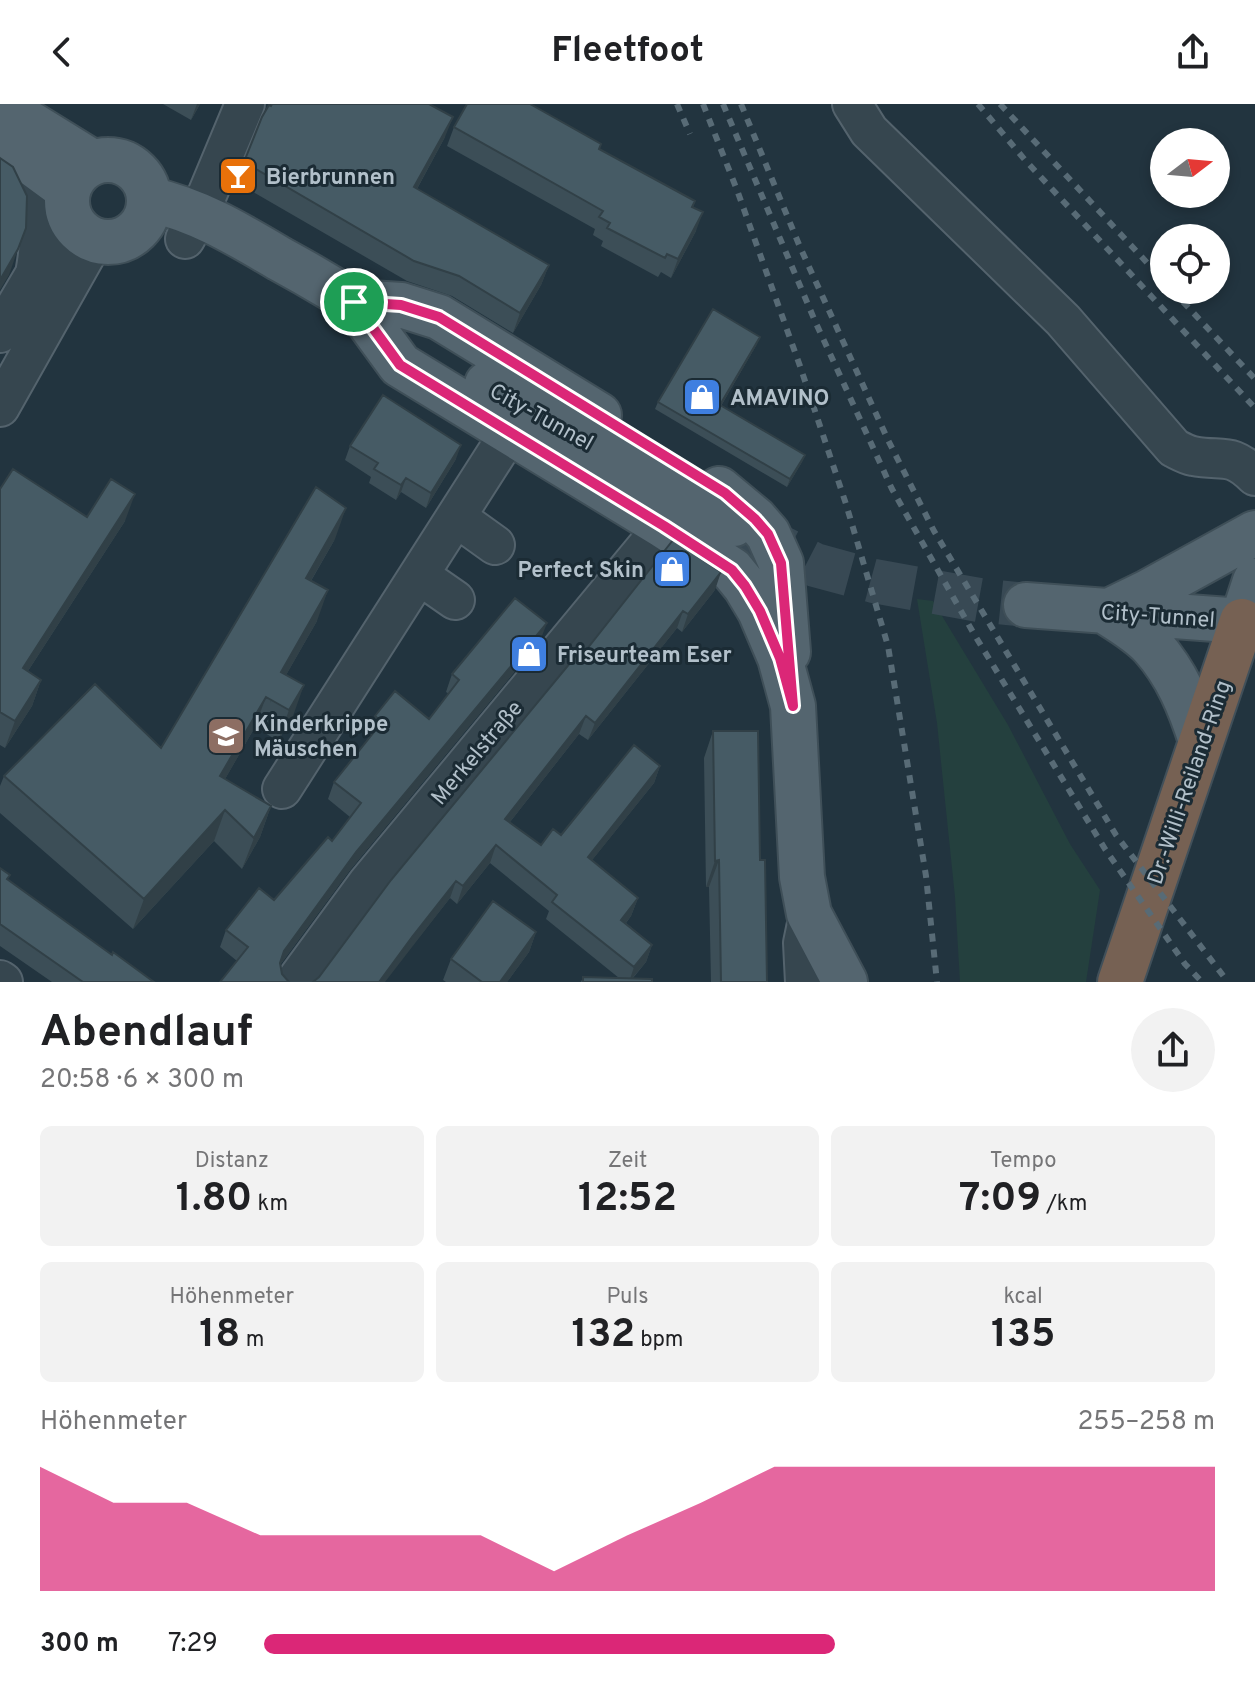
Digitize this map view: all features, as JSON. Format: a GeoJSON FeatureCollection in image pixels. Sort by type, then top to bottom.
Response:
{"type":"FeatureCollection","features":[{"type":"Feature","properties":{"kind":"highway","name":"Dr.-Willi-Reiland-Ring"},"geometry":{"type":"LineString","coordinates":[[1120,982],[1249,601]]}},
{"type":"Feature","properties":{"kind":"main road"},"geometry":{"type":"LineString","coordinates":[[0,105],[101,208]]}},
{"type":"Feature","properties":{"kind":"main road"},"geometry":{"type":"LineString","coordinates":[[0,147],[29,161],[101,208],[192,226]]}},
{"type":"Feature","properties":{"kind":"main road","name":"City-Tunnel"},"geometry":{"type":"LineString","coordinates":[[192,226],[281,259],[354,302],[419,346],[751,529]]}},
{"type":"Feature","properties":{"kind":"main road"},"geometry":{"type":"LineString","coordinates":[[354,302],[400,365],[732,570],[760,611],[780,658],[793,706]]}},
{"type":"Feature","properties":{"kind":"main road"},"geometry":{"type":"LineString","coordinates":[[732,570],[757,567],[764,559],[768,549],[751,529]]}},
{"type":"Feature","properties":{"kind":"main road"},"geometry":{"type":"LineString","coordinates":[[751,529],[781,563],[793,706],[802,877],[809,914],[845,982]]}},
{"type":"Feature","properties":{"kind":"main road"},"geometry":{"type":"LineString","coordinates":[[1106,612],[1255,533]]}},
{"type":"Feature","properties":{"kind":"main road","name":"City-Tunnel"},"geometry":{"type":"LineString","coordinates":[[1026,605],[1106,612],[1249,601]]}},
{"type":"Feature","properties":{"kind":"main road"},"geometry":{"type":"LineString","coordinates":[[1106,612],[1135,631],[1165,664],[1191,708],[1201,741]]}},
{"type":"Feature","properties":{"kind":"street"},"geometry":{"type":"LineString","coordinates":[[192,226],[245,104]]}},
{"type":"Feature","properties":{"kind":"street"},"geometry":{"type":"LineString","coordinates":[[852,104],[869,131],[1063,320],[1174,448],[1192,456],[1225,458],[1244,465],[1255,476]]}},
{"type":"Feature","properties":{"kind":"street"},"geometry":{"type":"LineString","coordinates":[[0,147],[23,171],[33,190],[40,215],[35,274]]}},
{"type":"Feature","properties":{"kind":"street"},"geometry":{"type":"LineString","coordinates":[[0,333],[35,274],[101,208]]}},
{"type":"Feature","properties":{"kind":"street"},"geometry":{"type":"LineString","coordinates":[[0,407],[101,208]]}},
{"type":"Feature","properties":{"kind":"street"},"geometry":{"type":"LineString","coordinates":[[282,789],[510,432]]}},
{"type":"Feature","properties":{"kind":"street"},"geometry":{"type":"LineString","coordinates":[[456,517],[495,545]]}},
{"type":"Feature","properties":{"kind":"street","name":"Merkelstraße"},"geometry":{"type":"LineString","coordinates":[[295,982],[367,884],[664,526]]}},
{"type":"Feature","properties":{"kind":"street"},"geometry":{"type":"LineString","coordinates":[[419,575],[455,600]]}},
{"type":"Feature","properties":{"kind":"street"},"geometry":{"type":"LineString","coordinates":[[805,982],[803,943],[809,914]]}},
{"type":"Feature","properties":{"kind":"green space"},"geometry":{"type":"Polygon","coordinates":[[[917,599],[933,601],[1008,725],[1070,844],[1100,890],[1086,982],[960,982],[955,897],[937,723],[917,599]]]}},
{"type":"Feature","properties":{"kind":"building"},"geometry":{"type":"Polygon","coordinates":[[[272,104],[429,104],[453,117],[414,187],[549,265],[520,313],[459,276],[414,261],[244,162],[262,117],[272,104]]]}},
{"type":"Feature","properties":{"kind":"building"},"geometry":{"type":"Polygon","coordinates":[[[467,104],[530,104],[601,144],[599,149],[695,201],[692,207],[703,212],[678,259],[667,254],[665,258],[607,228],[610,223],[599,217],[603,211],[454,127],[467,104]]]}},
{"type":"Feature","properties":{"kind":"building"},"geometry":{"type":"Polygon","coordinates":[[[0,158],[13,167],[27,196],[26,228],[0,280],[0,158]]]}},
{"type":"Feature","properties":{"kind":"building"},"geometry":{"type":"Polygon","coordinates":[[[713,309],[760,337],[720,405],[805,455],[790,479],[658,402],[713,309]]]}},
{"type":"Feature","properties":{"kind":"building"},"geometry":{"type":"Polygon","coordinates":[[[383,395],[461,445],[431,493],[406,478],[401,485],[374,469],[378,463],[350,446],[383,395]]]}},
{"type":"Feature","properties":{"kind":"building"},"geometry":{"type":"Polygon","coordinates":[[[13,469],[87,517],[111,479],[135,494],[23,668],[41,680],[15,721],[0,712],[0,489],[13,469]]]}},
{"type":"Feature","properties":{"kind":"building"},"geometry":{"type":"Polygon","coordinates":[[[316,487],[346,508],[306,578],[328,590],[281,672],[304,685],[289,710],[266,697],[220,776],[271,806],[254,838],[225,810],[144,899],[4,776],[95,684],[161,748],[316,487]]]}},
{"type":"Feature","properties":{"kind":"building"},"geometry":{"type":"Polygon","coordinates":[[[673,540],[721,572],[688,614],[683,611],[595,723],[586,716],[505,819],[541,845],[553,829],[561,835],[634,745],[660,766],[588,857],[638,898],[621,920],[652,945],[634,967],[552,902],[557,895],[496,845],[463,886],[456,881],[379,982],[313,982],[391,880],[580,651],[583,654],[673,540]]]}},
{"type":"Feature","properties":{"kind":"building"},"geometry":{"type":"Polygon","coordinates":[[[515,598],[547,623],[356,852],[284,951],[280,963],[282,974],[289,982],[220,982],[248,947],[226,930],[259,888],[274,900],[328,837],[332,841],[361,803],[334,782],[382,722],[375,716],[395,691],[429,719],[459,680],[452,674],[515,598]]]}},
{"type":"Feature","properties":{"kind":"building"},"geometry":{"type":"Polygon","coordinates":[[[713,731],[758,731],[760,860],[765,860],[767,982],[721,982],[713,731]]]}},
{"type":"Feature","properties":{"kind":"building"},"geometry":{"type":"Polygon","coordinates":[[[0,868],[10,875],[7,879],[154,982],[83,982],[0,924],[0,868]]]}},
{"type":"Feature","properties":{"kind":"building"},"geometry":{"type":"Polygon","coordinates":[[[493,901],[536,932],[500,982],[482,982],[451,959],[493,901]]]}},
{"type":"Feature","properties":{"kind":"building"},"geometry":{"type":"Polygon","coordinates":[[[583,977],[652,979],[652,982],[583,982],[583,977]]]}},
{"type":"Feature","properties":{"kind":"tunnel"},"geometry":{"type":"LineString","coordinates":[[749,531],[815,565],[874,581],[1026,605]]}},
{"type":"Feature","properties":{"kind":"railway"},"geometry":{"type":"LineString","coordinates":[[677,104],[690,134]]}},
{"type":"Feature","properties":{"kind":"railway"},"geometry":{"type":"LineString","coordinates":[[703,104],[800,366],[846,504],[888,646],[926,876],[937,982]]}},
{"type":"Feature","properties":{"kind":"railway"},"geometry":{"type":"LineString","coordinates":[[723,104],[815,321],[892,489],[974,634],[1105,849],[1185,964],[1202,982]]}},
{"type":"Feature","properties":{"kind":"railway"},"geometry":{"type":"LineString","coordinates":[[741,104],[800,247],[888,440],[934,531],[1116,835],[1228,982]]}},
{"type":"Feature","properties":{"kind":"railway"},"geometry":{"type":"LineString","coordinates":[[978,104],[1025,160],[1255,408]]}},
{"type":"Feature","properties":{"kind":"railway"},"geometry":{"type":"LineString","coordinates":[[1000,104],[1150,266]]}},
{"type":"Feature","properties":{"kind":"railway"},"geometry":{"type":"LineString","coordinates":[[1185,304],[1255,379]]}},
{"type":"Feature","properties":{"kind":"place","name":"Bierbrunnen"},"geometry":{"type":"Point","coordinates":[238,176]}},
{"type":"Feature","properties":{"kind":"place","name":"AMAVINO"},"geometry":{"type":"Point","coordinates":[702,397]}},
{"type":"Feature","properties":{"kind":"place","name":"Perfect Skin"},"geometry":{"type":"Point","coordinates":[672,569]}},
{"type":"Feature","properties":{"kind":"place","name":"Friseurteam Eser"},"geometry":{"type":"Point","coordinates":[529,654]}},
{"type":"Feature","properties":{"kind":"place","name":"Kinderkrippe Mäuschen"},"geometry":{"type":"Point","coordinates":[226,736]}},
{"type":"Feature","properties":{"kind":"route"},"geometry":{"type":"LineString","coordinates":[[354,302],[401,305],[439,317],[725,493],[755,519],[768,534],[781,563],[793,706],[780,658],[760,611],[732,570],[400,365],[354,302]]}}]}
